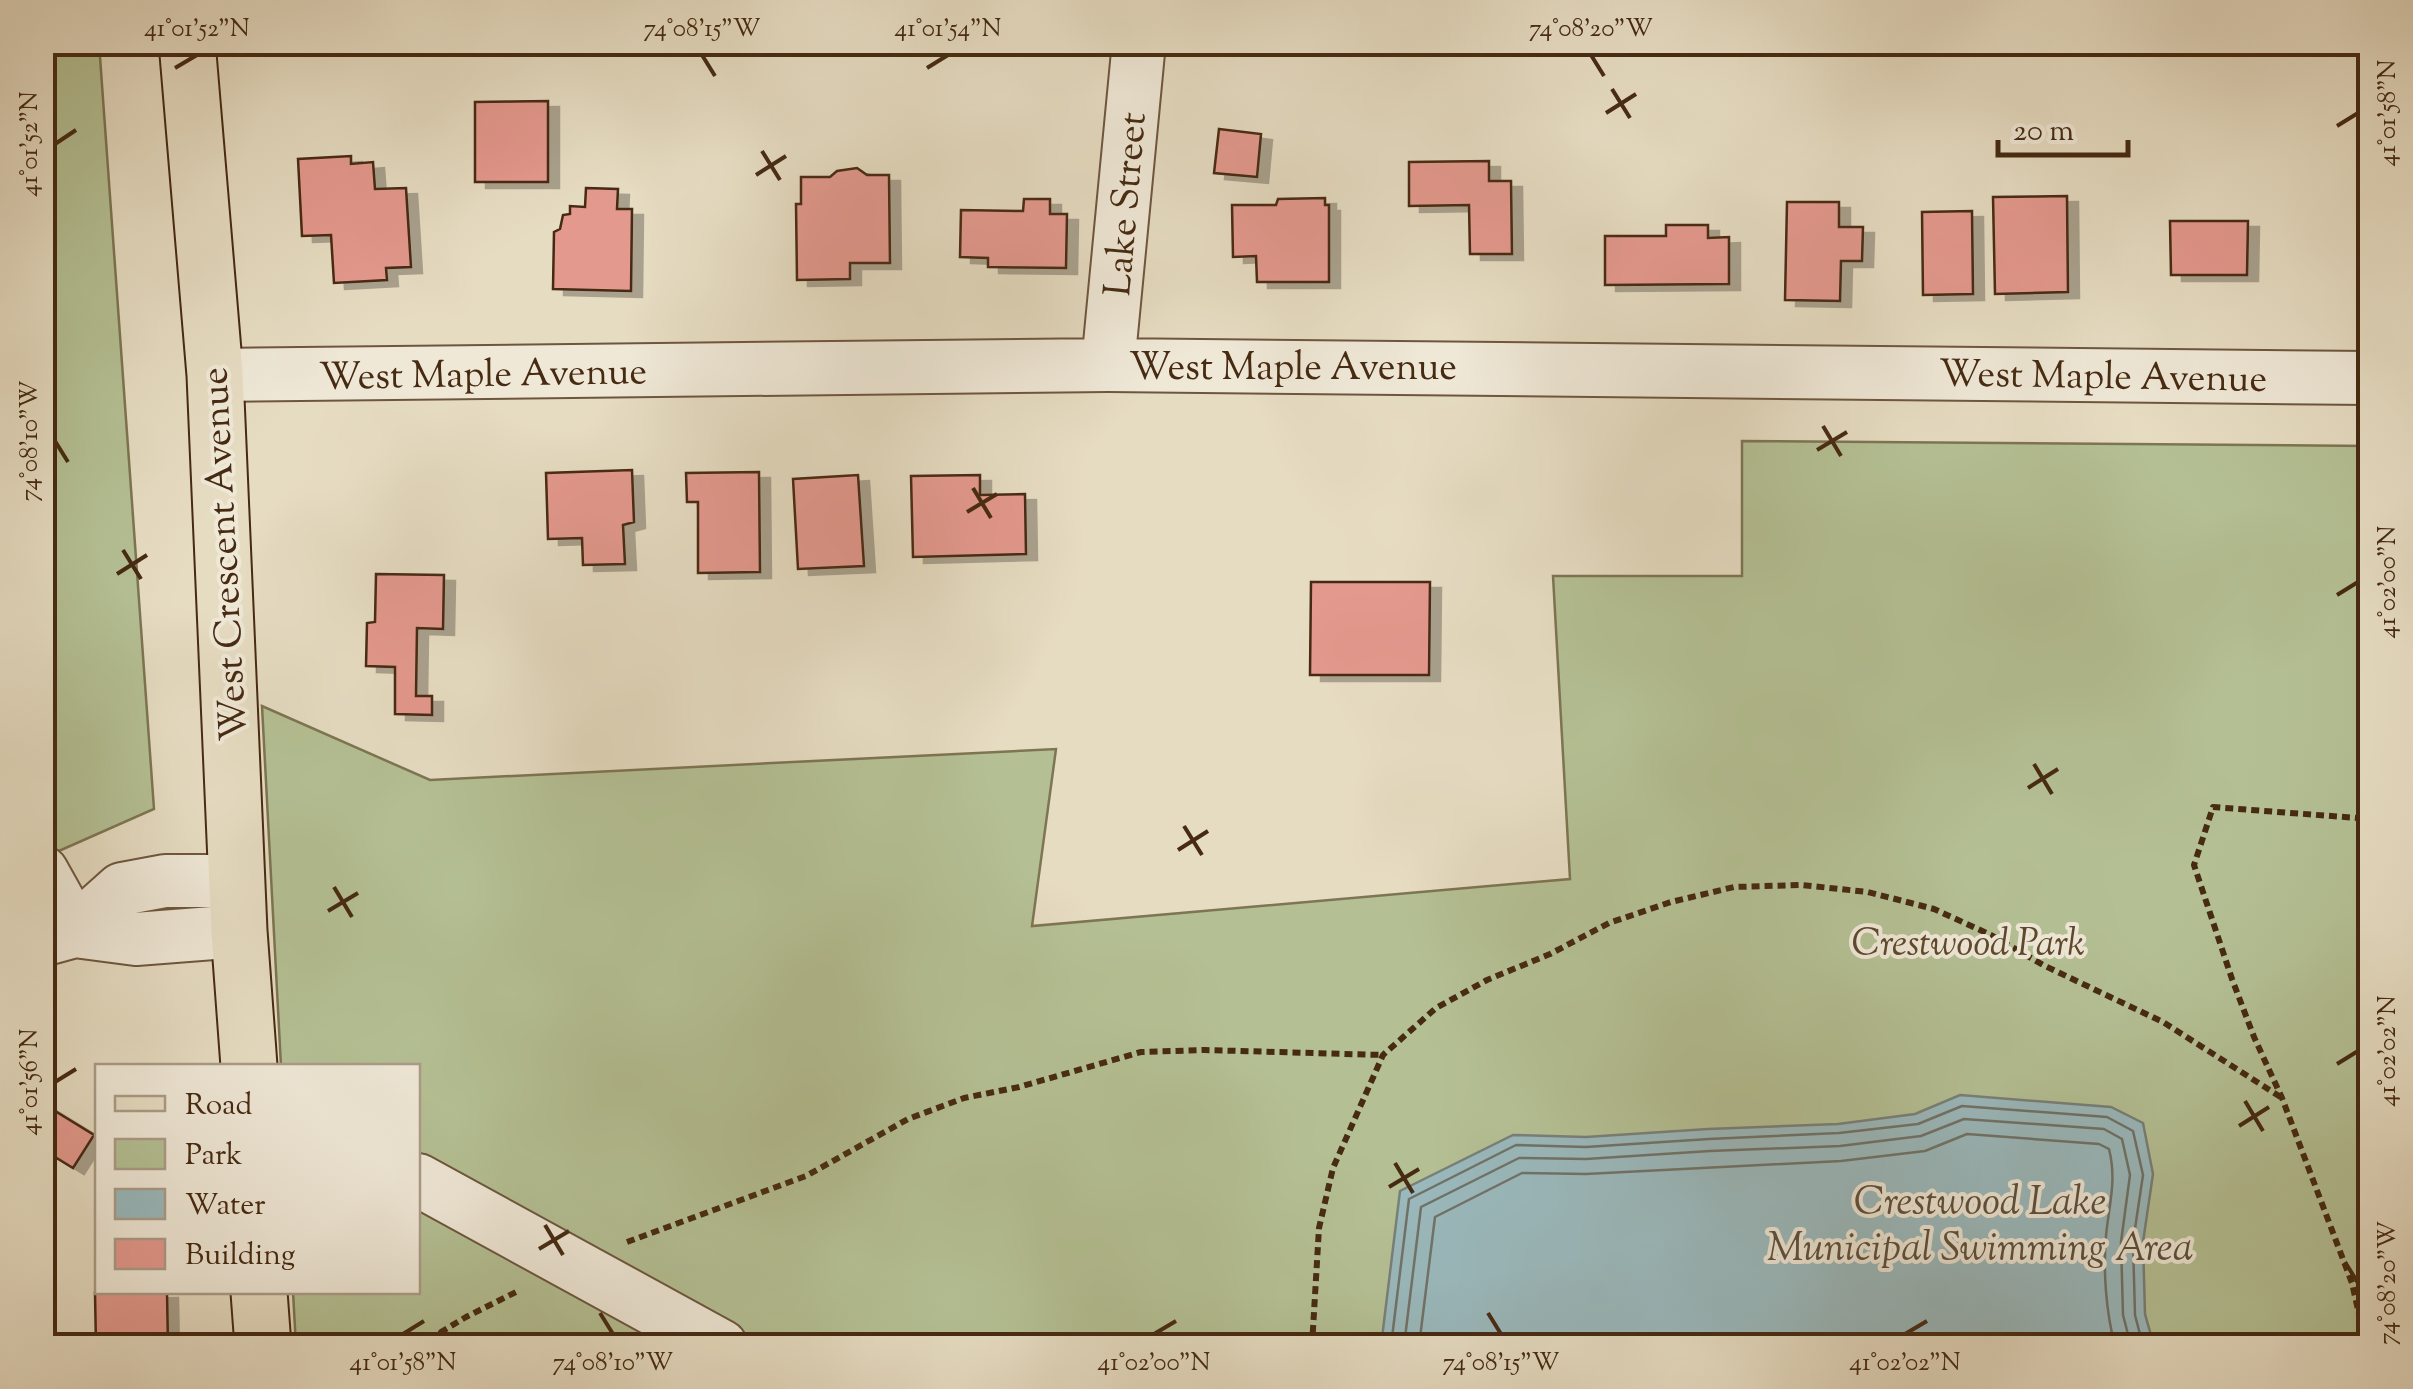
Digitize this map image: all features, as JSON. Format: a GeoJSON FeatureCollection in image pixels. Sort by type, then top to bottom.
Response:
{"type":"FeatureCollection","features":[{"type":"Feature","properties":{"kind":"main road","name":"West Crescent Avenue"},"geometry":{"type":"LineString","coordinates":[[188,42],[215,375],[250,1064]]}},
{"type":"Feature","properties":{"kind":"main road"},"geometry":{"type":"LineString","coordinates":[[259,1294],[263,1346]]}},
{"type":"Feature","properties":{"kind":"street","name":"Lake Street"},"geometry":{"type":"LineString","coordinates":[[1108,365],[1139,42]]}},
{"type":"Feature","properties":{"kind":"street","name":"West Maple Avenue"},"geometry":{"type":"LineString","coordinates":[[215,375],[1108,365],[2370,378]]}},
{"type":"Feature","properties":{"kind":"street"},"geometry":{"type":"LineString","coordinates":[[42,872],[58,936],[122,889],[166,881],[239,906]]}},
{"type":"Feature","properties":{"kind":"street"},"geometry":{"type":"LineString","coordinates":[[420,1181],[721,1346]]}},
{"type":"Feature","properties":{"kind":"path"},"geometry":{"type":"LineString","coordinates":[[2366,1346],[2352,1283],[2232,979],[2194,866],[2213,807],[2370,818]]}},
{"type":"Feature","properties":{"kind":"path"},"geometry":{"type":"LineString","coordinates":[[1312,1346],[1320,1228],[1334,1168],[1383,1055],[1436,1008],[1487,980],[1610,924],[1671,902],[1734,887],[1802,885],[1868,892],[1934,909],[2162,1022],[2282,1098]]}},
{"type":"Feature","properties":{"kind":"path"},"geometry":{"type":"LineString","coordinates":[[439,1346],[441,1332],[568,1263],[806,1176],[908,1119],[964,1098],[1019,1087],[1141,1052],[1383,1055]]}},
{"type":"Feature","properties":{"kind":"green space"},"geometry":{"type":"Polygon","coordinates":[[[43,43],[99,43],[154,809],[43,858],[43,43]]]}},
{"type":"Feature","properties":{"kind":"green space","name":"Crestwood Park"},"geometry":{"type":"Polygon","coordinates":[[[1742,441],[2370,446],[2370,1346],[296,1346],[293,1294],[420,1294],[420,1064],[281,1064],[262,706],[430,780],[1056,749],[1032,926],[1570,879],[1553,576],[1742,576],[1742,441]]]}},
{"type":"Feature","properties":{"kind":"water","name":"Crestwood Lake Municipal Swimming Area"},"geometry":{"type":"Polygon","coordinates":[[[1960,1095],[2111,1107],[2143,1123],[2153,1174],[2143,1242],[2145,1314],[2154,1346],[1381,1346],[1400,1191],[1513,1135],[1586,1137],[1838,1124],[1915,1114],[1960,1095]]]}},
{"type":"Feature","properties":{"kind":"building"},"geometry":{"type":"Polygon","coordinates":[[[548,101],[548,182],[475,182],[475,102],[548,101]]]}},
{"type":"Feature","properties":{"kind":"building"},"geometry":{"type":"Polygon","coordinates":[[[1219,129],[1261,134],[1257,177],[1214,173],[1219,129]]]}},
{"type":"Feature","properties":{"kind":"building"},"geometry":{"type":"Polygon","coordinates":[[[351,156],[351,164],[373,162],[375,189],[406,188],[411,267],[386,268],[387,280],[334,283],[331,235],[302,236],[298,159],[351,156]]]}},
{"type":"Feature","properties":{"kind":"building"},"geometry":{"type":"Polygon","coordinates":[[[1489,161],[1489,181],[1511,181],[1512,254],[1470,254],[1469,205],[1409,206],[1409,162],[1489,161]]]}},
{"type":"Feature","properties":{"kind":"building"},"geometry":{"type":"Polygon","coordinates":[[[857,168],[867,175],[889,175],[890,263],[850,263],[850,279],[797,280],[796,204],[801,204],[801,177],[830,177],[837,171],[857,168]]]}},
{"type":"Feature","properties":{"kind":"building"},"geometry":{"type":"Polygon","coordinates":[[[2362,181],[2370,181],[2370,248],[2362,248],[2362,181]]]}},
{"type":"Feature","properties":{"kind":"building"},"geometry":{"type":"Polygon","coordinates":[[[586,188],[618,189],[617,209],[632,209],[631,291],[553,289],[554,232],[560,229],[563,215],[570,214],[570,206],[585,207],[586,188]]]}},
{"type":"Feature","properties":{"kind":"building"},"geometry":{"type":"Polygon","coordinates":[[[2067,196],[2068,292],[1995,294],[1993,197],[2067,196]]]}},
{"type":"Feature","properties":{"kind":"building"},"geometry":{"type":"Polygon","coordinates":[[[1325,198],[1325,205],[1329,205],[1329,282],[1257,282],[1256,256],[1233,257],[1232,205],[1276,205],[1278,199],[1325,198]]]}},
{"type":"Feature","properties":{"kind":"building"},"geometry":{"type":"Polygon","coordinates":[[[1024,199],[1050,199],[1050,214],[1067,214],[1066,268],[988,267],[988,258],[960,257],[961,210],[1023,211],[1024,199]]]}},
{"type":"Feature","properties":{"kind":"building"},"geometry":{"type":"Polygon","coordinates":[[[1787,202],[1839,202],[1839,227],[1863,227],[1862,261],[1841,261],[1840,301],[1785,300],[1787,202]]]}},
{"type":"Feature","properties":{"kind":"building"},"geometry":{"type":"Polygon","coordinates":[[[1972,211],[1973,294],[1923,295],[1922,212],[1972,211]]]}},
{"type":"Feature","properties":{"kind":"building"},"geometry":{"type":"Polygon","coordinates":[[[2170,221],[2248,221],[2247,275],[2171,275],[2170,221]]]}},
{"type":"Feature","properties":{"kind":"building"},"geometry":{"type":"Polygon","coordinates":[[[1666,225],[1708,225],[1708,238],[1729,237],[1729,284],[1605,285],[1605,236],[1666,236],[1666,225]]]}},
{"type":"Feature","properties":{"kind":"building"},"geometry":{"type":"Polygon","coordinates":[[[632,470],[634,522],[623,525],[625,564],[583,565],[582,538],[548,539],[546,473],[632,470]]]}},
{"type":"Feature","properties":{"kind":"building"},"geometry":{"type":"Polygon","coordinates":[[[759,472],[760,572],[698,573],[698,502],[687,502],[686,473],[759,472]]]}},
{"type":"Feature","properties":{"kind":"building"},"geometry":{"type":"Polygon","coordinates":[[[858,475],[864,566],[798,569],[793,479],[858,475]]]}},
{"type":"Feature","properties":{"kind":"building"},"geometry":{"type":"Polygon","coordinates":[[[980,475],[980,495],[1025,494],[1026,554],[913,557],[911,476],[980,475]]]}},
{"type":"Feature","properties":{"kind":"building"},"geometry":{"type":"Polygon","coordinates":[[[376,574],[444,575],[443,629],[417,628],[416,696],[432,696],[432,715],[395,714],[395,667],[366,666],[367,623],[375,622],[376,574]]]}},
{"type":"Feature","properties":{"kind":"building"},"geometry":{"type":"Polygon","coordinates":[[[1311,582],[1430,582],[1429,675],[1310,675],[1311,582]]]}},
{"type":"Feature","properties":{"kind":"building"},"geometry":{"type":"Polygon","coordinates":[[[42,1103],[94,1135],[73,1168],[42,1149],[42,1103]]]}},
{"type":"Feature","properties":{"kind":"building"},"geometry":{"type":"Polygon","coordinates":[[[95,1294],[167,1294],[168,1346],[96,1346],[95,1294]]]}}]}
